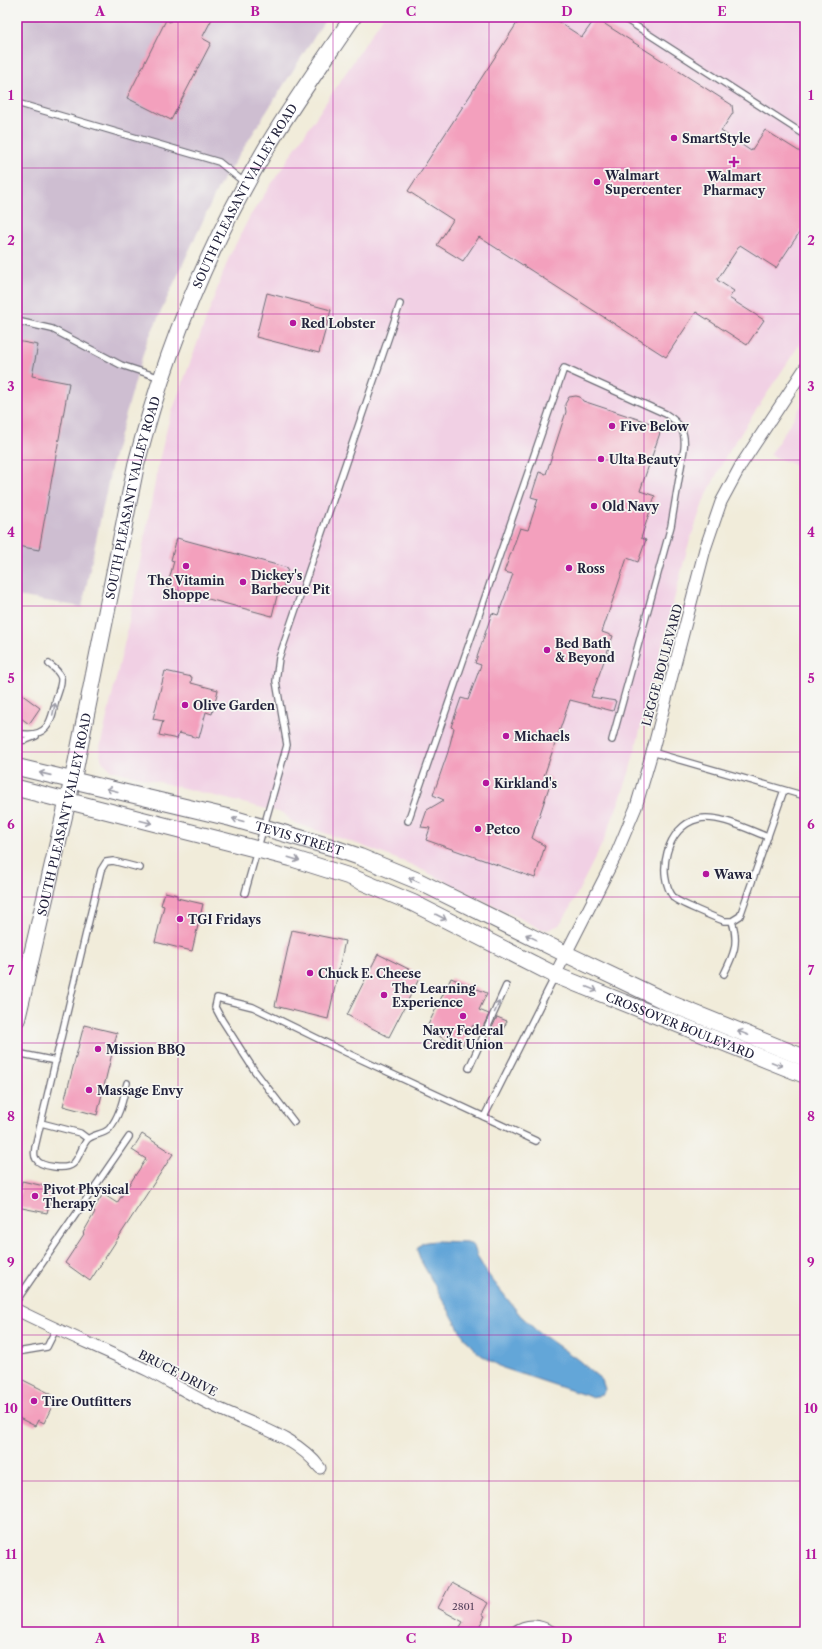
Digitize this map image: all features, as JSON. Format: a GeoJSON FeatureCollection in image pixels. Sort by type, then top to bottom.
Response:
{"type":"FeatureCollection","features":[{"type":"Feature","properties":{"kind":"main road","name":"SOUTH PLEASANT VALLEY ROAD"},"geometry":{"type":"LineString","coordinates":[[17,1019],[73,780],[136,465],[161,378],[198,281],[246,183],[280,125],[353,17]]}},
{"type":"Feature","properties":{"kind":"main road","name":"TEVIS STREET"},"geometry":{"type":"LineString","coordinates":[[17,767],[263,827],[331,847],[418,881],[566,954]]}},
{"type":"Feature","properties":{"kind":"main road","name":"TEVIS STREET"},"geometry":{"type":"LineString","coordinates":[[17,788],[298,860],[351,877],[384,890],[556,975]]}},
{"type":"Feature","properties":{"kind":"main road","name":"CROSSOVER BOULEVARD"},"geometry":{"type":"LineString","coordinates":[[566,954],[669,1003],[805,1058]]}},
{"type":"Feature","properties":{"kind":"main road","name":"CROSSOVER BOULEVARD"},"geometry":{"type":"LineString","coordinates":[[556,975],[805,1076]]}},
{"type":"Feature","properties":{"kind":"street","name":"LEGGE BOULEVARD"},"geometry":{"type":"LineString","coordinates":[[556,975],[627,830],[652,752],[705,549],[724,496],[741,465],[805,368]]}},
{"type":"Feature","properties":{"kind":"street","name":"BRUCE DRIVE"},"geometry":{"type":"LineString","coordinates":[[17,1310],[149,1371],[221,1410],[264,1428],[302,1448],[312,1457],[320,1468]]}},
{"type":"Feature","properties":{"kind":"street"},"geometry":{"type":"LineString","coordinates":[[515,1632],[528,1626],[537,1625],[552,1632]]}},
{"type":"Feature","properties":{"kind":"lane"},"geometry":{"type":"LineString","coordinates":[[622,17],[805,135]]}},
{"type":"Feature","properties":{"kind":"lane"},"geometry":{"type":"LineString","coordinates":[[17,103],[219,162],[246,183]]}},
{"type":"Feature","properties":{"kind":"lane"},"geometry":{"type":"LineString","coordinates":[[245,893],[286,745],[276,681],[279,658],[400,304]]}},
{"type":"Feature","properties":{"kind":"lane"},"geometry":{"type":"LineString","coordinates":[[17,321],[52,329],[121,365],[161,378]]}},
{"type":"Feature","properties":{"kind":"lane"},"geometry":{"type":"LineString","coordinates":[[408,821],[564,368],[666,414],[679,424],[685,436],[671,526],[612,740]]}},
{"type":"Feature","properties":{"kind":"lane"},"geometry":{"type":"LineString","coordinates":[[17,741],[34,738],[52,720],[61,678],[57,670],[49,664]]}},
{"type":"Feature","properties":{"kind":"lane"},"geometry":{"type":"LineString","coordinates":[[17,733],[31,735],[42,731]]}},
{"type":"Feature","properties":{"kind":"lane"},"geometry":{"type":"LineString","coordinates":[[652,752],[805,796]]}},
{"type":"Feature","properties":{"kind":"lane"},"geometry":{"type":"LineString","coordinates":[[768,837],[714,818],[698,818],[686,824],[676,834],[667,852],[664,869],[666,883],[674,899],[724,921],[732,921],[740,916],[768,837],[784,790]]}},
{"type":"Feature","properties":{"kind":"lane"},"geometry":{"type":"LineString","coordinates":[[127,1083],[119,1112],[114,1121],[104,1133],[88,1139],[72,1164],[66,1167],[59,1167],[38,1162],[34,1153],[103,866],[107,861],[113,861],[140,868]]}},
{"type":"Feature","properties":{"kind":"lane"},"geometry":{"type":"LineString","coordinates":[[724,974],[735,948],[736,934],[732,921]]}},
{"type":"Feature","properties":{"kind":"lane"},"geometry":{"type":"LineString","coordinates":[[484,1117],[556,975]]}},
{"type":"Feature","properties":{"kind":"lane"},"geometry":{"type":"LineString","coordinates":[[469,1068],[506,986]]}},
{"type":"Feature","properties":{"kind":"lane"},"geometry":{"type":"LineString","coordinates":[[294,1122],[254,1070],[222,1020],[215,1007],[217,998],[254,1007],[352,1055],[536,1141]]}},
{"type":"Feature","properties":{"kind":"lane"},"geometry":{"type":"LineString","coordinates":[[17,1053],[56,1061]]}},
{"type":"Feature","properties":{"kind":"lane"},"geometry":{"type":"LineString","coordinates":[[41,1123],[74,1131],[84,1135],[88,1139]]}},
{"type":"Feature","properties":{"kind":"lane"},"geometry":{"type":"LineString","coordinates":[[17,1300],[129,1137]]}},
{"type":"Feature","properties":{"kind":"lane"},"geometry":{"type":"LineString","coordinates":[[17,1352],[47,1348],[56,1329]]}},
{"type":"Feature","properties":{"kind":"shaded area"},"geometry":{"type":"Polygon","coordinates":[[[17,17],[327,17],[218,188],[146,344],[113,459],[82,607],[17,596],[17,17]]]}},
{"type":"Feature","properties":{"kind":"shaded area"},"geometry":{"type":"Polygon","coordinates":[[[383,17],[805,17],[805,336],[726,456],[704,500],[688,546],[629,773],[621,797],[604,840],[568,912],[559,925],[548,930],[541,929],[412,865],[360,845],[295,823],[283,813],[111,770],[102,761],[100,754],[100,747],[126,636],[159,461],[169,420],[229,257],[250,216],[383,17]]]}},
{"type":"Feature","properties":{"kind":"shaded area"},"geometry":{"type":"Polygon","coordinates":[[[805,400],[805,469],[770,455],[805,400]]]}},
{"type":"Feature","properties":{"kind":"water"},"geometry":{"type":"Polygon","coordinates":[[[436,1241],[467,1242],[473,1244],[478,1258],[487,1273],[520,1315],[537,1331],[577,1359],[602,1380],[605,1389],[602,1395],[591,1397],[503,1368],[481,1355],[472,1347],[462,1334],[421,1261],[417,1250],[422,1243],[436,1241]]]}},
{"type":"Feature","properties":{"kind":"building"},"geometry":{"type":"Polygon","coordinates":[[[172,17],[213,17],[202,38],[211,43],[171,120],[127,98],[166,20],[170,22],[172,17]]]}},
{"type":"Feature","properties":{"kind":"building","name":"Walmart Supercenter"},"geometry":{"type":"Polygon","coordinates":[[[521,17],[551,17],[582,37],[592,23],[600,21],[732,105],[733,113],[721,131],[751,151],[765,130],[805,155],[805,224],[776,268],[740,245],[717,280],[734,291],[729,298],[764,320],[747,345],[696,312],[666,357],[479,237],[463,261],[437,245],[453,220],[408,191],[521,17]]]}},
{"type":"Feature","properties":{"kind":"building","name":"Red Lobster"},"geometry":{"type":"Polygon","coordinates":[[[267,293],[331,310],[319,353],[256,337],[267,293]]]}},
{"type":"Feature","properties":{"kind":"building"},"geometry":{"type":"Polygon","coordinates":[[[17,341],[38,345],[32,376],[69,383],[39,550],[17,546],[17,341]]]}},
{"type":"Feature","properties":{"kind":"building"},"geometry":{"type":"Polygon","coordinates":[[[569,397],[580,397],[583,401],[662,427],[640,491],[655,496],[641,538],[646,540],[638,562],[627,558],[602,632],[613,636],[591,697],[616,701],[613,711],[570,700],[544,776],[552,778],[532,838],[545,846],[535,878],[426,840],[430,828],[421,827],[427,810],[444,800],[433,795],[448,752],[454,728],[451,727],[461,698],[468,700],[481,665],[475,663],[492,613],[498,615],[513,574],[504,572],[520,528],[528,530],[538,499],[531,497],[539,472],[546,474],[566,412],[565,404],[569,397]]]}},
{"type":"Feature","properties":{"kind":"building"},"geometry":{"type":"Polygon","coordinates":[[[177,538],[288,568],[283,589],[279,588],[272,616],[167,588],[174,561],[171,560],[177,538]]]}},
{"type":"Feature","properties":{"kind":"building","name":"Olive Garden"},"geometry":{"type":"Polygon","coordinates":[[[165,671],[192,677],[191,683],[218,690],[212,714],[206,712],[199,738],[179,733],[177,739],[159,735],[163,721],[153,719],[165,671]]]}},
{"type":"Feature","properties":{"kind":"building"},"geometry":{"type":"Polygon","coordinates":[[[17,691],[40,708],[29,724],[17,715],[17,691]]]}},
{"type":"Feature","properties":{"kind":"building","name":"TGI Fridays"},"geometry":{"type":"Polygon","coordinates":[[[165,892],[177,895],[177,898],[203,904],[192,951],[155,942],[164,906],[161,905],[165,892]]]}},
{"type":"Feature","properties":{"kind":"building","name":"Chuck E. Cheese"},"geometry":{"type":"Polygon","coordinates":[[[292,930],[345,941],[328,1019],[275,1006],[292,930]]]}},
{"type":"Feature","properties":{"kind":"building","name":"The Learning Experience"},"geometry":{"type":"Polygon","coordinates":[[[378,954],[421,975],[389,1037],[347,1015],[378,954]]]}},
{"type":"Feature","properties":{"kind":"building","name":"Navy Federal Credit Union"},"geometry":{"type":"Polygon","coordinates":[[[451,978],[487,993],[479,1010],[489,1014],[482,1029],[473,1025],[461,1048],[426,1029],[451,978]]]}},
{"type":"Feature","properties":{"kind":"building"},"geometry":{"type":"Polygon","coordinates":[[[497,1017],[507,1021],[500,1036],[490,1032],[497,1017]]]}},
{"type":"Feature","properties":{"kind":"building"},"geometry":{"type":"Polygon","coordinates":[[[84,1025],[117,1033],[97,1115],[63,1106],[84,1025]]]}},
{"type":"Feature","properties":{"kind":"building"},"geometry":{"type":"Polygon","coordinates":[[[142,1134],[173,1154],[90,1281],[65,1263],[84,1234],[83,1233],[95,1212],[93,1210],[103,1194],[117,1203],[146,1159],[132,1150],[142,1134]]]}},
{"type":"Feature","properties":{"kind":"building","name":"Pivot Physical Therapy"},"geometry":{"type":"Polygon","coordinates":[[[22,1181],[53,1188],[47,1213],[17,1207],[22,1181]]]}},
{"type":"Feature","properties":{"kind":"building","name":"Tire Outfitters"},"geometry":{"type":"Polygon","coordinates":[[[17,1377],[51,1394],[49,1399],[54,1402],[44,1423],[38,1420],[35,1426],[17,1417],[17,1377]]]}},
{"type":"Feature","properties":{"kind":"building"},"geometry":{"type":"Polygon","coordinates":[[[451,1583],[488,1603],[482,1614],[485,1616],[476,1632],[457,1632],[463,1622],[438,1608],[451,1583]]]}},
{"type":"Feature","properties":{"kind":"place","name":"SmartStyle"},"geometry":{"type":"Point","coordinates":[674,138]}},
{"type":"Feature","properties":{"kind":"place","name":"Walmart Pharmacy"},"geometry":{"type":"Point","coordinates":[734,162]}},
{"type":"Feature","properties":{"kind":"place","name":"Walmart Supercenter"},"geometry":{"type":"Point","coordinates":[597,182]}},
{"type":"Feature","properties":{"kind":"place","name":"Red Lobster"},"geometry":{"type":"Point","coordinates":[293,323]}},
{"type":"Feature","properties":{"kind":"place","name":"Five Below"},"geometry":{"type":"Point","coordinates":[612,426]}},
{"type":"Feature","properties":{"kind":"place","name":"Ulta Beauty"},"geometry":{"type":"Point","coordinates":[601,459]}},
{"type":"Feature","properties":{"kind":"place","name":"Old Navy"},"geometry":{"type":"Point","coordinates":[594,506]}},
{"type":"Feature","properties":{"kind":"place","name":"The Vitamin Shoppe"},"geometry":{"type":"Point","coordinates":[186,566]}},
{"type":"Feature","properties":{"kind":"place","name":"Ross"},"geometry":{"type":"Point","coordinates":[569,568]}},
{"type":"Feature","properties":{"kind":"place","name":"Dickey's Barbecue Pit"},"geometry":{"type":"Point","coordinates":[243,582]}},
{"type":"Feature","properties":{"kind":"place","name":"Bed Bath & Beyond"},"geometry":{"type":"Point","coordinates":[547,650]}},
{"type":"Feature","properties":{"kind":"place","name":"Olive Garden"},"geometry":{"type":"Point","coordinates":[185,705]}},
{"type":"Feature","properties":{"kind":"place","name":"Michaels"},"geometry":{"type":"Point","coordinates":[506,736]}},
{"type":"Feature","properties":{"kind":"place","name":"Kirkland's"},"geometry":{"type":"Point","coordinates":[486,783]}},
{"type":"Feature","properties":{"kind":"place","name":"Petco"},"geometry":{"type":"Point","coordinates":[478,829]}},
{"type":"Feature","properties":{"kind":"place","name":"Wawa"},"geometry":{"type":"Point","coordinates":[706,874]}},
{"type":"Feature","properties":{"kind":"place","name":"TGI Fridays"},"geometry":{"type":"Point","coordinates":[180,919]}},
{"type":"Feature","properties":{"kind":"place","name":"Chuck E. Cheese"},"geometry":{"type":"Point","coordinates":[310,973]}},
{"type":"Feature","properties":{"kind":"place","name":"The Learning Experience"},"geometry":{"type":"Point","coordinates":[384,995]}},
{"type":"Feature","properties":{"kind":"place","name":"Navy Federal Credit Union"},"geometry":{"type":"Point","coordinates":[463,1016]}},
{"type":"Feature","properties":{"kind":"place","name":"Mission BBQ"},"geometry":{"type":"Point","coordinates":[98,1049]}},
{"type":"Feature","properties":{"kind":"place","name":"Massage Envy"},"geometry":{"type":"Point","coordinates":[89,1090]}},
{"type":"Feature","properties":{"kind":"place","name":"Pivot Physical Therapy"},"geometry":{"type":"Point","coordinates":[35,1196]}},
{"type":"Feature","properties":{"kind":"place","name":"Tire Outfitters"},"geometry":{"type":"Point","coordinates":[34,1401]}}]}
